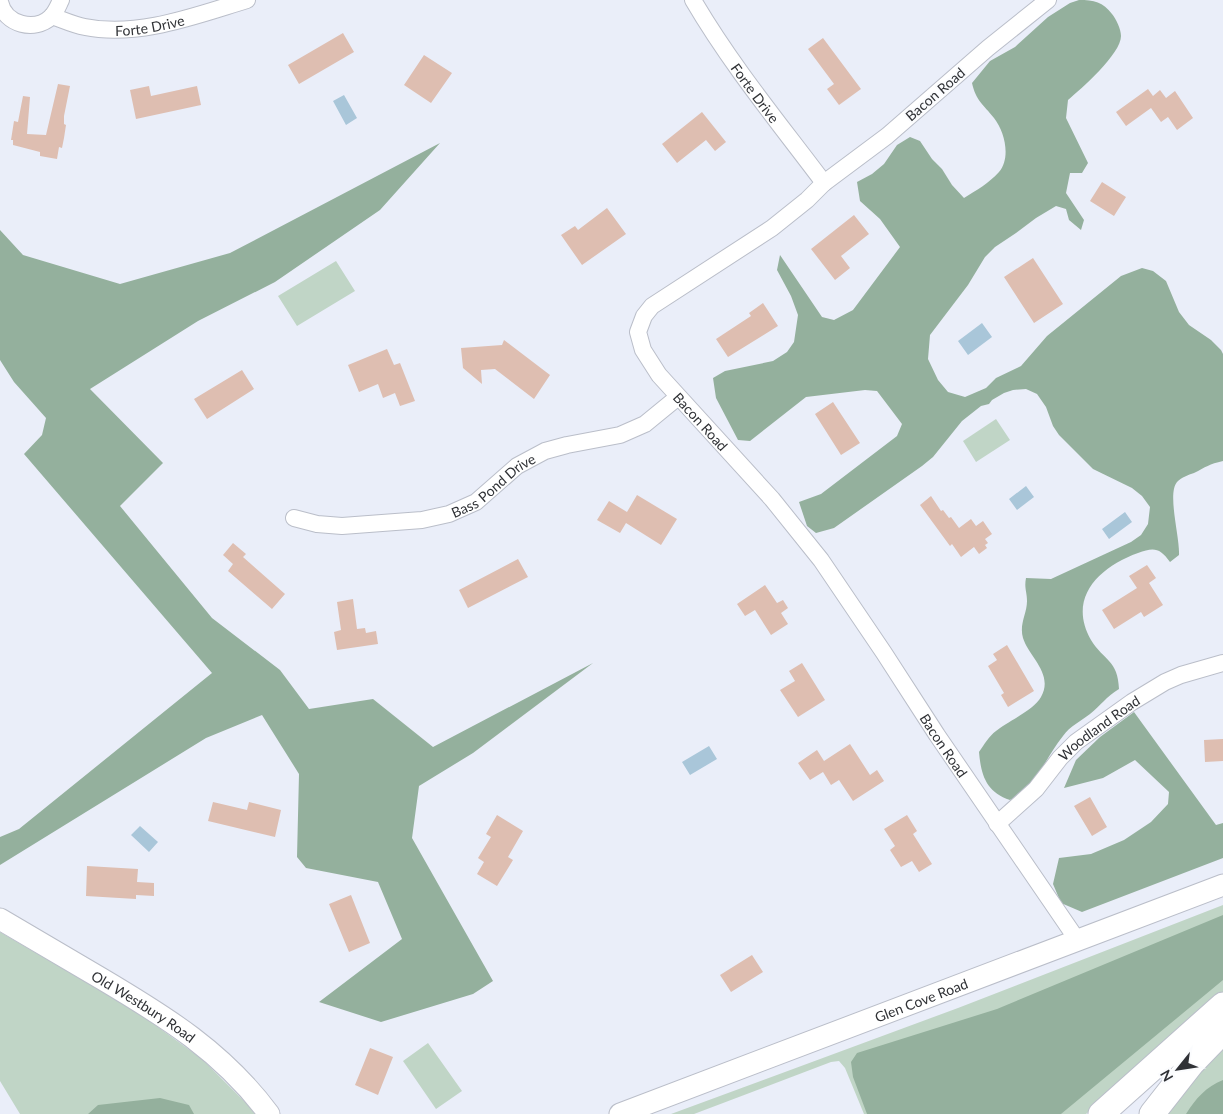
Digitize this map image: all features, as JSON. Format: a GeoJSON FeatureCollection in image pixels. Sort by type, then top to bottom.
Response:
{"type":"FeatureCollection","features":[{"type":"Feature","properties":{"kind":"highway"},"geometry":{"type":"LineString","coordinates":[[1101,1114],[1223,1005]]}},
{"type":"Feature","properties":{"kind":"highway"},"geometry":{"type":"LineString","coordinates":[[1152,1114],[1192,1063],[1223,1031]]}},
{"type":"Feature","properties":{"kind":"main road","name":"Glen Cove Road"},"geometry":{"type":"LineString","coordinates":[[620,1114],[1223,885]]}},
{"type":"Feature","properties":{"kind":"main road","name":"Old Westbury Road"},"geometry":{"type":"LineString","coordinates":[[0,919],[133,997],[186,1031],[223,1062],[268,1114]]}},
{"type":"Feature","properties":{"kind":"street"},"geometry":{"type":"LineString","coordinates":[[0,2],[6,15],[14,21],[24,25],[34,25],[44,22],[52,16],[58,9],[61,0]]}},
{"type":"Feature","properties":{"kind":"street","name":"Forte Drive"},"geometry":{"type":"LineString","coordinates":[[52,16],[85,27],[132,29],[173,22],[247,0]]}},
{"type":"Feature","properties":{"kind":"street","name":"Forte Drive"},"geometry":{"type":"LineString","coordinates":[[693,0],[708,26],[749,84],[824,183]]}},
{"type":"Feature","properties":{"kind":"street","name":"Bacon Road"},"geometry":{"type":"LineString","coordinates":[[1048,0],[988,48],[887,136],[824,183],[807,200],[772,228],[652,306],[644,316],[638,332],[643,350],[659,375],[772,499],[821,560],[996,824],[1078,941]]}},
{"type":"Feature","properties":{"kind":"street","name":"Bass Pond Drive"},"geometry":{"type":"LineString","coordinates":[[294,518],[318,524],[342,526],[422,520],[448,514],[476,502],[517,466],[545,451],[620,435],[645,424],[678,397]]}},
{"type":"Feature","properties":{"kind":"street","name":"Woodland Road"},"geometry":{"type":"LineString","coordinates":[[996,824],[1036,789],[1060,758],[1076,742],[1132,702],[1165,682],[1181,675],[1223,663]]}},
{"type":"Feature","properties":{"kind":"green space"},"geometry":{"type":"Polygon","coordinates":[[[1079,0],[1089,0],[1102,4],[1117,21],[1121,36],[1115,52],[1108,61],[1068,100],[1066,118],[1088,163],[1082,173],[1070,173],[1066,193],[1084,220],[1081,230],[1069,220],[1066,209],[1056,206],[995,247],[985,257],[968,285],[930,335],[928,359],[938,380],[948,392],[965,397],[986,388],[996,378],[1021,366],[1047,336],[1121,276],[1142,268],[1153,271],[1166,281],[1179,312],[1189,325],[1211,340],[1223,354],[1223,461],[1183,477],[1174,488],[1173,496],[1179,555],[1170,562],[1160,551],[1148,550],[1138,553],[1111,567],[1091,586],[1085,598],[1083,611],[1085,625],[1091,640],[1113,666],[1118,679],[1119,689],[1066,732],[1034,780],[1027,788],[1010,800],[995,792],[986,782],[981,768],[979,752],[993,733],[1033,707],[1038,702],[1044,689],[1043,673],[1026,645],[1022,633],[1027,606],[1026,578],[1051,579],[1131,542],[1141,535],[1148,524],[1150,507],[1142,496],[1132,488],[1093,469],[1059,435],[1053,426],[1046,407],[1037,394],[1026,389],[1013,390],[992,400],[989,404],[981,406],[962,421],[933,457],[922,466],[834,528],[816,533],[807,526],[799,502],[821,494],[897,436],[902,424],[877,391],[865,390],[806,397],[750,441],[738,440],[716,398],[713,378],[725,371],[773,361],[787,352],[794,342],[798,315],[791,296],[777,270],[780,255],[822,317],[834,320],[853,310],[900,247],[880,219],[860,201],[857,182],[872,174],[884,164],[897,145],[910,137],[920,141],[952,185],[964,198],[987,183],[999,172],[1005,160],[1004,138],[998,124],[978,98],[972,83],[990,61],[1015,47],[1048,17],[1070,3],[1079,0]]]}},
{"type":"Feature","properties":{"kind":"green space"},"geometry":{"type":"Polygon","coordinates":[[[440,143],[380,210],[275,282],[198,321],[90,389],[163,463],[120,506],[212,618],[280,670],[309,709],[373,699],[433,747],[593,663],[473,753],[419,786],[412,838],[493,981],[473,994],[381,1022],[319,1002],[402,939],[378,882],[306,868],[297,857],[299,774],[262,715],[206,738],[0,865],[0,837],[19,829],[212,673],[24,454],[42,435],[46,418],[14,382],[0,360],[0,230],[23,255],[120,284],[230,253],[440,143]]]}},
{"type":"Feature","properties":{"kind":"green space"},"geometry":{"type":"Polygon","coordinates":[[[336,261],[355,291],[297,326],[278,296],[336,261]]]}},
{"type":"Feature","properties":{"kind":"green space"},"geometry":{"type":"Polygon","coordinates":[[[996,419],[1010,440],[976,462],[963,441],[996,419]]]}},
{"type":"Feature","properties":{"kind":"green space"},"geometry":{"type":"Polygon","coordinates":[[[1134,712],[1216,825],[1223,823],[1223,858],[1082,912],[1061,903],[1053,884],[1059,858],[1091,854],[1124,840],[1151,822],[1168,804],[1169,792],[1135,760],[1103,778],[1064,788],[1076,760],[1100,737],[1134,712]]]}},
{"type":"Feature","properties":{"kind":"green space"},"geometry":{"type":"Polygon","coordinates":[[[1223,905],[1223,995],[1086,1114],[864,1114],[845,1068],[839,1061],[831,1062],[694,1114],[671,1114],[958,1008],[1223,905]]]}},
{"type":"Feature","properties":{"kind":"green space"},"geometry":{"type":"Polygon","coordinates":[[[1223,915],[1223,980],[1061,1114],[867,1114],[853,1077],[851,1062],[857,1053],[997,1009],[1223,915]]]}},
{"type":"Feature","properties":{"kind":"green space"},"geometry":{"type":"Polygon","coordinates":[[[0,932],[136,1011],[202,1059],[255,1114],[20,1114],[0,1081],[0,932]]]}},
{"type":"Feature","properties":{"kind":"green space"},"geometry":{"type":"Polygon","coordinates":[[[428,1043],[462,1091],[436,1109],[403,1061],[428,1043]]]}},
{"type":"Feature","properties":{"kind":"green space"},"geometry":{"type":"Polygon","coordinates":[[[1223,1047],[1223,1114],[1165,1114],[1215,1054],[1223,1047]]]}},
{"type":"Feature","properties":{"kind":"green space"},"geometry":{"type":"Polygon","coordinates":[[[1223,1080],[1223,1114],[1186,1114],[1202,1094],[1211,1086],[1223,1080]]]}},
{"type":"Feature","properties":{"kind":"green space"},"geometry":{"type":"Polygon","coordinates":[[[160,1098],[189,1105],[194,1114],[88,1114],[98,1105],[160,1098]]]}},
{"type":"Feature","properties":{"kind":"water"},"geometry":{"type":"Polygon","coordinates":[[[344,95],[357,118],[346,125],[333,101],[344,95]]]}},
{"type":"Feature","properties":{"kind":"water"},"geometry":{"type":"Polygon","coordinates":[[[982,323],[992,337],[968,355],[958,341],[982,323]]]}},
{"type":"Feature","properties":{"kind":"water"},"geometry":{"type":"Polygon","coordinates":[[[1026,486],[1034,497],[1017,510],[1009,499],[1026,486]]]}},
{"type":"Feature","properties":{"kind":"water"},"geometry":{"type":"Polygon","coordinates":[[[1125,512],[1132,522],[1109,539],[1102,529],[1125,512]]]}},
{"type":"Feature","properties":{"kind":"water"},"geometry":{"type":"Polygon","coordinates":[[[709,746],[717,759],[690,775],[682,762],[709,746]]]}},
{"type":"Feature","properties":{"kind":"water"},"geometry":{"type":"Polygon","coordinates":[[[140,826],[158,842],[149,852],[131,835],[140,826]]]}},
{"type":"Feature","properties":{"kind":"building"},"geometry":{"type":"Polygon","coordinates":[[[343,33],[354,52],[299,84],[288,65],[343,33]]]}},
{"type":"Feature","properties":{"kind":"building"},"geometry":{"type":"Polygon","coordinates":[[[823,38],[861,89],[839,105],[827,89],[834,84],[808,49],[823,38]]]}},
{"type":"Feature","properties":{"kind":"building"},"geometry":{"type":"Polygon","coordinates":[[[424,55],[452,73],[431,103],[404,85],[424,55]]]}},
{"type":"Feature","properties":{"kind":"building"},"geometry":{"type":"Polygon","coordinates":[[[58,84],[70,86],[64,116],[64,124],[66,125],[64,138],[62,148],[59,147],[57,159],[40,156],[40,152],[13,145],[13,140],[11,140],[14,121],[18,122],[23,96],[30,97],[27,134],[46,135],[58,84]]]}},
{"type":"Feature","properties":{"kind":"building"},"geometry":{"type":"Polygon","coordinates":[[[149,86],[151,96],[197,86],[201,105],[136,119],[130,90],[149,86]]]}},
{"type":"Feature","properties":{"kind":"building"},"geometry":{"type":"Polygon","coordinates":[[[1148,89],[1153,96],[1160,90],[1166,98],[1175,91],[1193,118],[1177,130],[1168,117],[1161,122],[1151,108],[1126,126],[1116,112],[1148,89]]]}},
{"type":"Feature","properties":{"kind":"building"},"geometry":{"type":"Polygon","coordinates":[[[702,112],[726,142],[715,151],[706,140],[677,163],[662,144],[702,112]]]}},
{"type":"Feature","properties":{"kind":"building"},"geometry":{"type":"Polygon","coordinates":[[[1102,182],[1126,197],[1114,216],[1090,201],[1102,182]]]}},
{"type":"Feature","properties":{"kind":"building"},"geometry":{"type":"Polygon","coordinates":[[[607,208],[626,234],[582,265],[561,235],[575,226],[578,230],[607,208]]]}},
{"type":"Feature","properties":{"kind":"building"},"geometry":{"type":"Polygon","coordinates":[[[854,215],[869,234],[841,256],[850,268],[835,280],[811,249],[854,215]]]}},
{"type":"Feature","properties":{"kind":"building"},"geometry":{"type":"Polygon","coordinates":[[[1033,258],[1063,304],[1034,323],[1004,277],[1033,258]]]}},
{"type":"Feature","properties":{"kind":"building"},"geometry":{"type":"Polygon","coordinates":[[[763,303],[778,326],[728,357],[716,339],[751,316],[749,313],[763,303]]]}},
{"type":"Feature","properties":{"kind":"building"},"geometry":{"type":"Polygon","coordinates":[[[504,340],[550,375],[534,399],[495,369],[481,370],[482,384],[463,368],[461,348],[502,345],[504,340]]]}},
{"type":"Feature","properties":{"kind":"building"},"geometry":{"type":"Polygon","coordinates":[[[387,349],[394,365],[400,363],[415,401],[400,406],[395,393],[383,398],[378,384],[359,392],[348,365],[387,349]]]}},
{"type":"Feature","properties":{"kind":"building"},"geometry":{"type":"Polygon","coordinates":[[[242,370],[254,389],[207,419],[194,399],[242,370]]]}},
{"type":"Feature","properties":{"kind":"building"},"geometry":{"type":"Polygon","coordinates":[[[833,402],[860,443],[841,455],[815,414],[833,402]]]}},
{"type":"Feature","properties":{"kind":"building"},"geometry":{"type":"Polygon","coordinates":[[[637,495],[677,519],[661,545],[626,523],[620,533],[597,520],[609,501],[627,512],[637,495]]]}},
{"type":"Feature","properties":{"kind":"building"},"geometry":{"type":"Polygon","coordinates":[[[931,496],[941,511],[943,510],[949,518],[951,517],[959,528],[971,519],[976,526],[983,521],[992,534],[985,539],[988,543],[985,545],[987,548],[979,554],[974,547],[961,557],[952,544],[950,546],[920,505],[931,496]]]}},
{"type":"Feature","properties":{"kind":"building"},"geometry":{"type":"Polygon","coordinates":[[[233,543],[246,554],[243,557],[285,594],[272,609],[228,571],[233,564],[223,555],[233,543]]]}},
{"type":"Feature","properties":{"kind":"building"},"geometry":{"type":"Polygon","coordinates":[[[518,559],[528,577],[468,608],[459,590],[518,559]]]}},
{"type":"Feature","properties":{"kind":"building"},"geometry":{"type":"Polygon","coordinates":[[[1147,565],[1156,578],[1149,583],[1163,605],[1144,617],[1141,612],[1114,629],[1102,610],[1137,588],[1129,576],[1147,565]]]}},
{"type":"Feature","properties":{"kind":"building"},"geometry":{"type":"Polygon","coordinates":[[[765,585],[777,603],[783,600],[788,608],[781,613],[788,624],[771,635],[755,610],[745,616],[737,604],[765,585]]]}},
{"type":"Feature","properties":{"kind":"building"},"geometry":{"type":"Polygon","coordinates":[[[353,599],[357,629],[365,628],[366,633],[376,631],[378,644],[337,650],[334,632],[341,630],[337,602],[353,599]]]}},
{"type":"Feature","properties":{"kind":"building"},"geometry":{"type":"Polygon","coordinates":[[[1007,645],[1034,691],[1008,707],[1001,695],[1004,693],[988,666],[997,660],[993,654],[1007,645]]]}},
{"type":"Feature","properties":{"kind":"building"},"geometry":{"type":"Polygon","coordinates":[[[802,663],[825,700],[798,717],[780,690],[795,681],[789,671],[802,663]]]}},
{"type":"Feature","properties":{"kind":"building"},"geometry":{"type":"Polygon","coordinates":[[[1223,739],[1223,761],[1205,762],[1204,740],[1223,739]]]}},
{"type":"Feature","properties":{"kind":"building"},"geometry":{"type":"Polygon","coordinates":[[[850,744],[870,775],[877,770],[884,781],[853,801],[839,780],[831,785],[823,772],[810,780],[798,763],[817,750],[824,761],[850,744]]]}},
{"type":"Feature","properties":{"kind":"building"},"geometry":{"type":"Polygon","coordinates":[[[1090,797],[1107,827],[1092,836],[1074,806],[1090,797]]]}},
{"type":"Feature","properties":{"kind":"building"},"geometry":{"type":"Polygon","coordinates":[[[213,802],[247,810],[249,802],[281,810],[275,837],[208,821],[213,802]]]}},
{"type":"Feature","properties":{"kind":"building"},"geometry":{"type":"Polygon","coordinates":[[[497,815],[523,831],[508,857],[513,860],[497,886],[477,874],[484,862],[478,858],[491,837],[486,834],[497,815]]]}},
{"type":"Feature","properties":{"kind":"building"},"geometry":{"type":"Polygon","coordinates":[[[907,815],[917,831],[913,834],[932,864],[919,872],[912,861],[901,867],[890,850],[895,846],[884,829],[907,815]]]}},
{"type":"Feature","properties":{"kind":"building"},"geometry":{"type":"Polygon","coordinates":[[[87,866],[138,869],[137,882],[154,883],[154,896],[136,895],[136,899],[86,896],[87,866]]]}},
{"type":"Feature","properties":{"kind":"building"},"geometry":{"type":"Polygon","coordinates":[[[351,895],[370,943],[349,952],[329,904],[351,895]]]}},
{"type":"Feature","properties":{"kind":"building"},"geometry":{"type":"Polygon","coordinates":[[[752,955],[763,972],[731,992],[720,975],[752,955]]]}},
{"type":"Feature","properties":{"kind":"building"},"geometry":{"type":"Polygon","coordinates":[[[370,1048],[393,1057],[378,1095],[355,1085],[370,1048]]]}}]}
